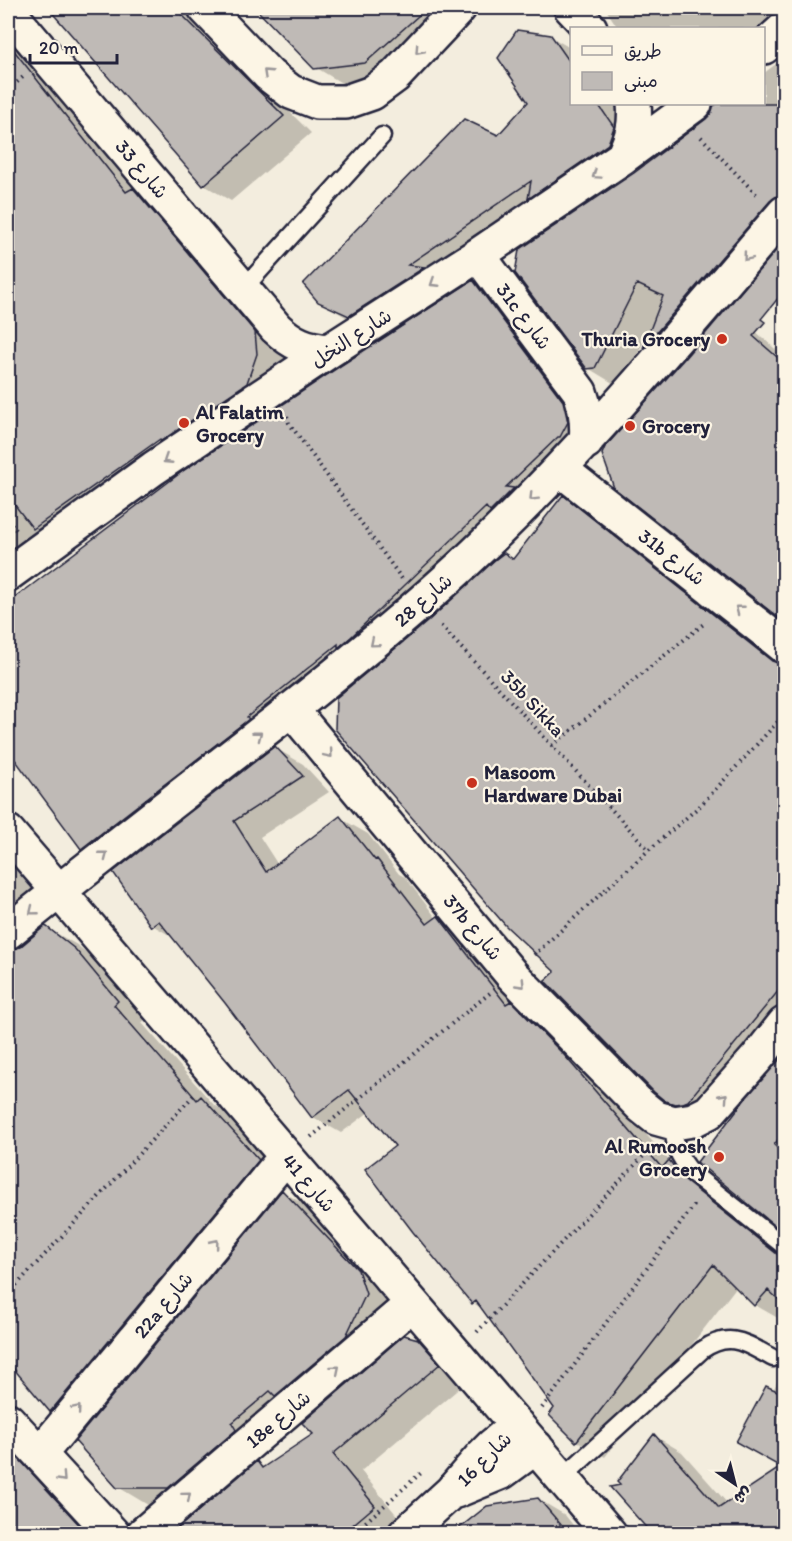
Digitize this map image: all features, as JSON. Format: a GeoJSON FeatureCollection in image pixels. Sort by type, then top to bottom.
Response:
{"type":"FeatureCollection","features":[{"type":"Feature","properties":{"kind":"street"},"geometry":{"type":"LineString","coordinates":[[204,8],[269,75],[291,92],[317,102],[346,102],[372,93],[395,76],[459,8]]}},
{"type":"Feature","properties":{"kind":"street"},"geometry":{"type":"LineString","coordinates":[[571,8],[589,27]]}},
{"type":"Feature","properties":{"kind":"street","name":"شارع 33"},"geometry":{"type":"LineString","coordinates":[[8,11],[276,328],[299,345],[314,350],[329,351]]}},
{"type":"Feature","properties":{"kind":"street"},"geometry":{"type":"LineString","coordinates":[[765,46],[784,29]]}},
{"type":"Feature","properties":{"kind":"street"},"geometry":{"type":"LineString","coordinates":[[623,157],[631,138],[635,118],[634,105]]}},
{"type":"Feature","properties":{"kind":"street","name":"شارع النخل"},"geometry":{"type":"LineString","coordinates":[[8,574],[154,468],[623,157],[688,109]]}},
{"type":"Feature","properties":{"kind":"street","name":"شارع 28"},"geometry":{"type":"LineString","coordinates":[[8,932],[335,675],[420,604],[476,553],[586,442],[782,216]]}},
{"type":"Feature","properties":{"kind":"street","name":"31c شارع"},"geometry":{"type":"LineString","coordinates":[[477,255],[580,392],[586,408],[588,425],[586,442]]}},
{"type":"Feature","properties":{"kind":"street","name":"شارع 33"},"geometry":{"type":"LineString","coordinates":[[276,328],[283,358],[282,374],[277,387]]}},
{"type":"Feature","properties":{"kind":"street"},"geometry":{"type":"LineString","coordinates":[[570,377],[604,386],[622,386],[640,382]]}},
{"type":"Feature","properties":{"kind":"street","name":"31b شارع"},"geometry":{"type":"LineString","coordinates":[[560,469],[784,646]]}},
{"type":"Feature","properties":{"kind":"street","name":"37b شارع"},"geometry":{"type":"LineString","coordinates":[[291,709],[512,975],[641,1106],[656,1118],[674,1123]]}},
{"type":"Feature","properties":{"kind":"street","name":"شارع 41"},"geometry":{"type":"LineString","coordinates":[[8,832],[610,1533]]}},
{"type":"Feature","properties":{"kind":"street"},"geometry":{"type":"LineString","coordinates":[[674,1123],[693,1120],[709,1112],[784,1024]]}},
{"type":"Feature","properties":{"kind":"street","name":"22a شارع"},"geometry":{"type":"LineString","coordinates":[[40,1454],[286,1156]]}},
{"type":"Feature","properties":{"kind":"street","name":"18e شارع"},"geometry":{"type":"LineString","coordinates":[[143,1533],[412,1304]]}},
{"type":"Feature","properties":{"kind":"street"},"geometry":{"type":"LineString","coordinates":[[8,1420],[113,1533]]}},
{"type":"Feature","properties":{"kind":"street","name":"شارع 16"},"geometry":{"type":"LineString","coordinates":[[405,1533],[451,1492],[502,1472],[526,1435]]}},
{"type":"Feature","properties":{"kind":"lane"},"geometry":{"type":"LineString","coordinates":[[243,289],[382,136]]}},
{"type":"Feature","properties":{"kind":"lane"},"geometry":{"type":"LineString","coordinates":[[674,1123],[677,1150],[692,1173],[784,1246]]}},
{"type":"Feature","properties":{"kind":"lane"},"geometry":{"type":"LineString","coordinates":[[562,1478],[712,1343],[723,1339],[735,1340],[773,1358]]}},
{"type":"Feature","properties":{"kind":"path"},"geometry":{"type":"LineString","coordinates":[[688,109],[782,216]]}},
{"type":"Feature","properties":{"kind":"path","name":"35b Sikka"},"geometry":{"type":"LineString","coordinates":[[277,387],[289,423],[420,604],[649,850]]}},
{"type":"Feature","properties":{"kind":"path"},"geometry":{"type":"LineString","coordinates":[[552,746],[730,603]]}},
{"type":"Feature","properties":{"kind":"path"},"geometry":{"type":"LineString","coordinates":[[286,1156],[512,975],[701,804],[784,715]]}},
{"type":"Feature","properties":{"kind":"path"},"geometry":{"type":"LineString","coordinates":[[8,1294],[215,1073]]}},
{"type":"Feature","properties":{"kind":"path"},"geometry":{"type":"LineString","coordinates":[[456,1355],[674,1123]]}},
{"type":"Feature","properties":{"kind":"path"},"geometry":{"type":"LineString","coordinates":[[526,1435],[708,1185]]}},
{"type":"Feature","properties":{"kind":"path"},"geometry":{"type":"LineString","coordinates":[[352,1533],[427,1468]]}},
{"type":"Feature","properties":{"kind":"building"},"geometry":{"type":"Polygon","coordinates":[[[48,8],[175,8],[284,116],[203,186],[48,8]]]}},
{"type":"Feature","properties":{"kind":"building"},"geometry":{"type":"Polygon","coordinates":[[[255,8],[427,8],[365,63],[314,69],[255,8]]]}},
{"type":"Feature","properties":{"kind":"building"},"geometry":{"type":"Polygon","coordinates":[[[517,30],[551,35],[570,62],[570,105],[599,105],[614,127],[608,144],[528,199],[531,181],[408,265],[425,267],[349,316],[318,302],[303,284],[464,119],[498,135],[528,102],[498,58],[517,30]]]}},
{"type":"Feature","properties":{"kind":"building"},"geometry":{"type":"Polygon","coordinates":[[[8,43],[126,192],[133,188],[255,332],[257,354],[247,383],[161,441],[160,439],[33,529],[8,496],[8,43]]]}},
{"type":"Feature","properties":{"kind":"building"},"geometry":{"type":"Polygon","coordinates":[[[784,104],[784,195],[777,196],[770,201],[643,348],[663,296],[637,284],[595,368],[587,369],[515,273],[519,250],[634,173],[706,119],[712,112],[713,106],[784,104]]]}},
{"type":"Feature","properties":{"kind":"building"},"geometry":{"type":"Polygon","coordinates":[[[784,241],[784,291],[761,319],[765,322],[753,336],[784,363],[784,622],[614,488],[602,454],[605,447],[684,359],[784,241]]]}},
{"type":"Feature","properties":{"kind":"building"},"geometry":{"type":"Polygon","coordinates":[[[473,280],[563,401],[568,422],[560,437],[506,487],[514,488],[490,512],[486,507],[351,637],[338,648],[338,644],[247,717],[249,719],[81,849],[8,750],[8,603],[183,471],[473,280]]]}},
{"type":"Feature","properties":{"kind":"building"},"geometry":{"type":"Polygon","coordinates":[[[563,495],[772,661],[784,664],[784,984],[688,1101],[683,1103],[675,1104],[665,1101],[654,1092],[545,981],[555,972],[506,926],[335,729],[336,698],[427,622],[492,562],[504,553],[513,559],[563,495]]]}},
{"type":"Feature","properties":{"kind":"building"},"geometry":{"type":"Polygon","coordinates":[[[275,746],[303,776],[234,821],[266,872],[340,816],[375,860],[377,859],[427,924],[438,916],[506,1004],[511,1001],[564,1055],[662,1168],[669,1160],[685,1181],[777,1254],[784,1256],[784,1304],[768,1290],[754,1306],[713,1265],[576,1442],[549,1415],[554,1408],[476,1301],[472,1304],[365,1169],[395,1146],[349,1090],[312,1118],[225,1003],[159,921],[151,927],[113,872],[275,746]]]}},
{"type":"Feature","properties":{"kind":"building"},"geometry":{"type":"Polygon","coordinates":[[[45,926],[75,949],[118,1001],[114,1005],[197,1100],[201,1096],[259,1160],[50,1412],[8,1362],[8,950],[20,947],[45,926]]]}},
{"type":"Feature","properties":{"kind":"building"},"geometry":{"type":"Polygon","coordinates":[[[784,1054],[784,1132],[774,1145],[784,1154],[784,1233],[697,1162],[746,1098],[784,1054]]]}},
{"type":"Feature","properties":{"kind":"building"},"geometry":{"type":"Polygon","coordinates":[[[282,1190],[358,1270],[366,1294],[346,1336],[275,1396],[270,1391],[232,1423],[236,1430],[168,1488],[117,1488],[75,1441],[282,1190]]]}},
{"type":"Feature","properties":{"kind":"building"},"geometry":{"type":"Polygon","coordinates":[[[404,1335],[418,1339],[440,1364],[333,1454],[375,1506],[343,1533],[172,1533],[257,1461],[262,1468],[313,1434],[302,1423],[404,1335]]]}},
{"type":"Feature","properties":{"kind":"building"},"geometry":{"type":"Polygon","coordinates":[[[766,1386],[784,1394],[784,1533],[651,1533],[610,1487],[620,1485],[617,1482],[654,1434],[719,1508],[781,1467],[736,1442],[766,1386]]]}},
{"type":"Feature","properties":{"kind":"building"},"geometry":{"type":"Polygon","coordinates":[[[8,1447],[84,1530],[85,1533],[8,1533],[8,1447]]]}},
{"type":"Feature","properties":{"kind":"building"},"geometry":{"type":"Polygon","coordinates":[[[538,1498],[568,1533],[453,1533],[487,1506],[538,1498]]]}},
{"type":"Feature","properties":{"kind":"place","name":"Thuria Grocery"},"geometry":{"type":"Point","coordinates":[722,339]}},
{"type":"Feature","properties":{"kind":"place","name":"Al Falatim Grocery"},"geometry":{"type":"Point","coordinates":[184,423]}},
{"type":"Feature","properties":{"kind":"place","name":"Grocery"},"geometry":{"type":"Point","coordinates":[630,426]}},
{"type":"Feature","properties":{"kind":"place","name":"Masoom Hardware Dubai"},"geometry":{"type":"Point","coordinates":[472,783]}},
{"type":"Feature","properties":{"kind":"place","name":"Al Rumoosh Grocery"},"geometry":{"type":"Point","coordinates":[719,1157]}}]}
